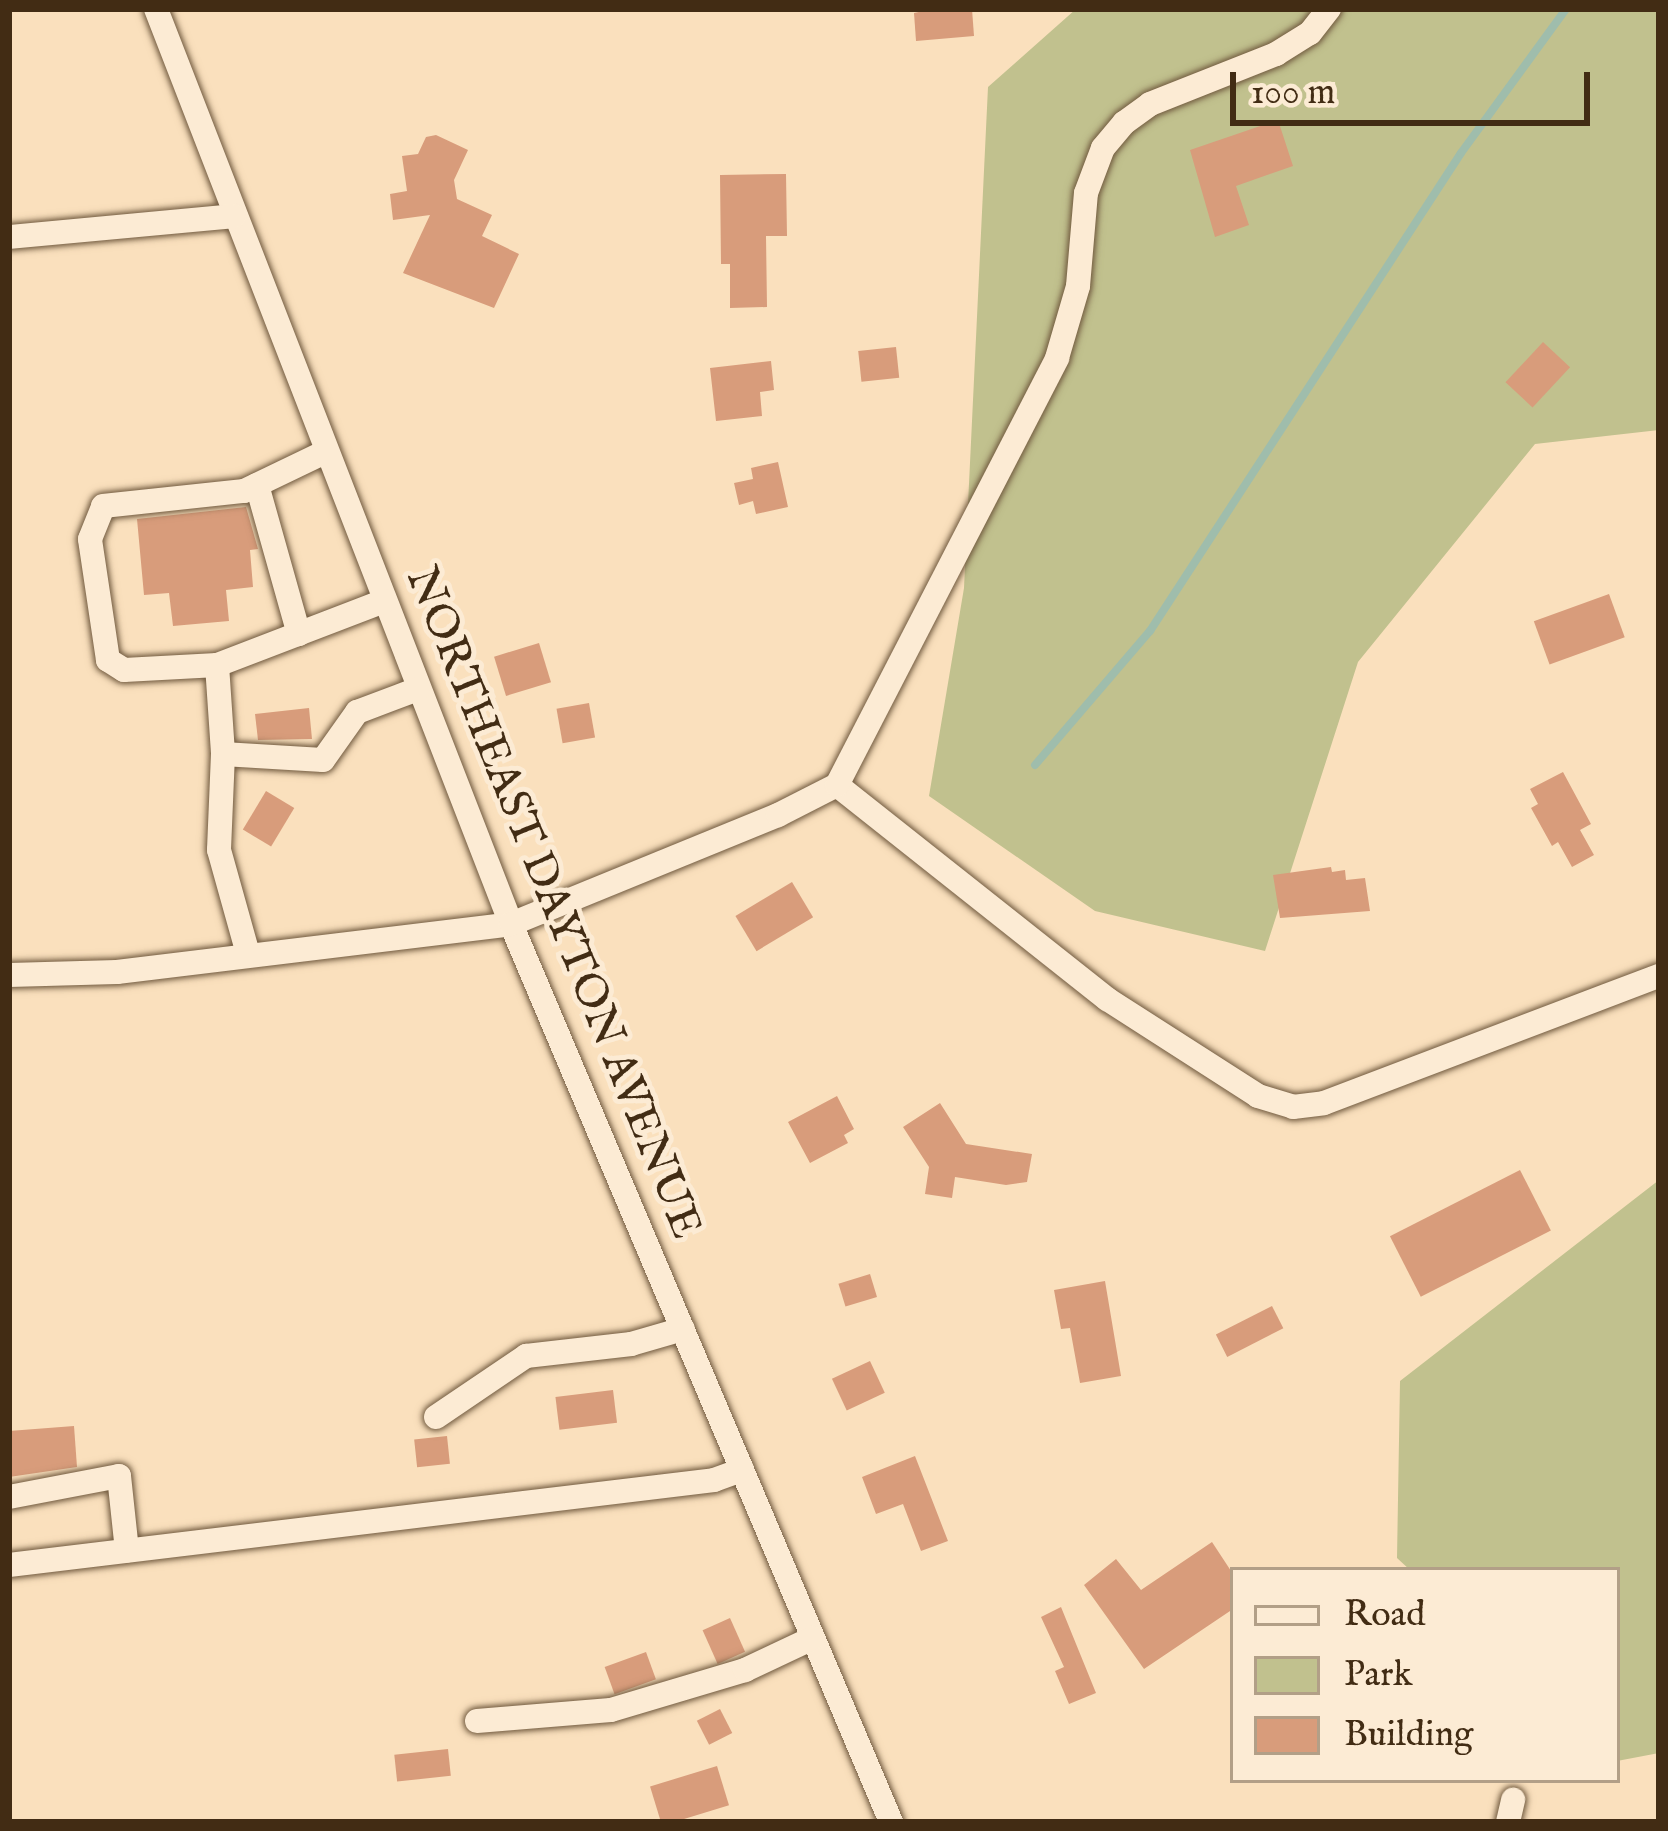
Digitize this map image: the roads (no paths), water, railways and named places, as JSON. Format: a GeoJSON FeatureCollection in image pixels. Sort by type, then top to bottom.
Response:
{"type":"FeatureCollection","features":[{"type":"Feature","properties":{"kind":"street","name":"NORTHEAST DAYTON AVENUE"},"geometry":{"type":"LineString","coordinates":[[156,9],[512,924],[891,1822]]}},
{"type":"Feature","properties":{"kind":"street"},"geometry":{"type":"LineString","coordinates":[[9,976],[117,972],[512,924],[778,814],[837,784],[1057,358],[1078,286],[1085,193],[1102,148],[1150,104],[1276,54],[1310,33],[1329,9]]}},
{"type":"Feature","properties":{"kind":"street"},"geometry":{"type":"LineString","coordinates":[[9,238],[234,216]]}},
{"type":"Feature","properties":{"kind":"street"},"geometry":{"type":"LineString","coordinates":[[325,452],[244,491],[103,506],[90,539],[108,660],[124,670],[218,665],[384,601]]}},
{"type":"Feature","properties":{"kind":"street"},"geometry":{"type":"LineString","coordinates":[[256,485],[299,634]]}},
{"type":"Feature","properties":{"kind":"street"},"geometry":{"type":"LineString","coordinates":[[218,665],[223,754],[219,850],[248,954]]}},
{"type":"Feature","properties":{"kind":"street"},"geometry":{"type":"LineString","coordinates":[[223,754],[323,760],[357,712],[418,689]]}},
{"type":"Feature","properties":{"kind":"street"},"geometry":{"type":"LineString","coordinates":[[837,784],[1107,999],[1258,1096],[1293,1108],[1324,1103],[1659,976]]}},
{"type":"Feature","properties":{"kind":"street"},"geometry":{"type":"LineString","coordinates":[[436,1417],[526,1356],[631,1344],[682,1329]]}},
{"type":"Feature","properties":{"kind":"street"},"geometry":{"type":"LineString","coordinates":[[9,1565],[715,1480],[742,1470]]}},
{"type":"Feature","properties":{"kind":"street"},"geometry":{"type":"LineString","coordinates":[[9,1497],[119,1476],[127,1551]]}},
{"type":"Feature","properties":{"kind":"street"},"geometry":{"type":"LineString","coordinates":[[477,1721],[611,1710],[745,1670],[813,1638]]}},
{"type":"Feature","properties":{"kind":"waterway"},"geometry":{"type":"LineString","coordinates":[[1035,765],[1150,631],[1461,153],[1566,9]]}}]}
